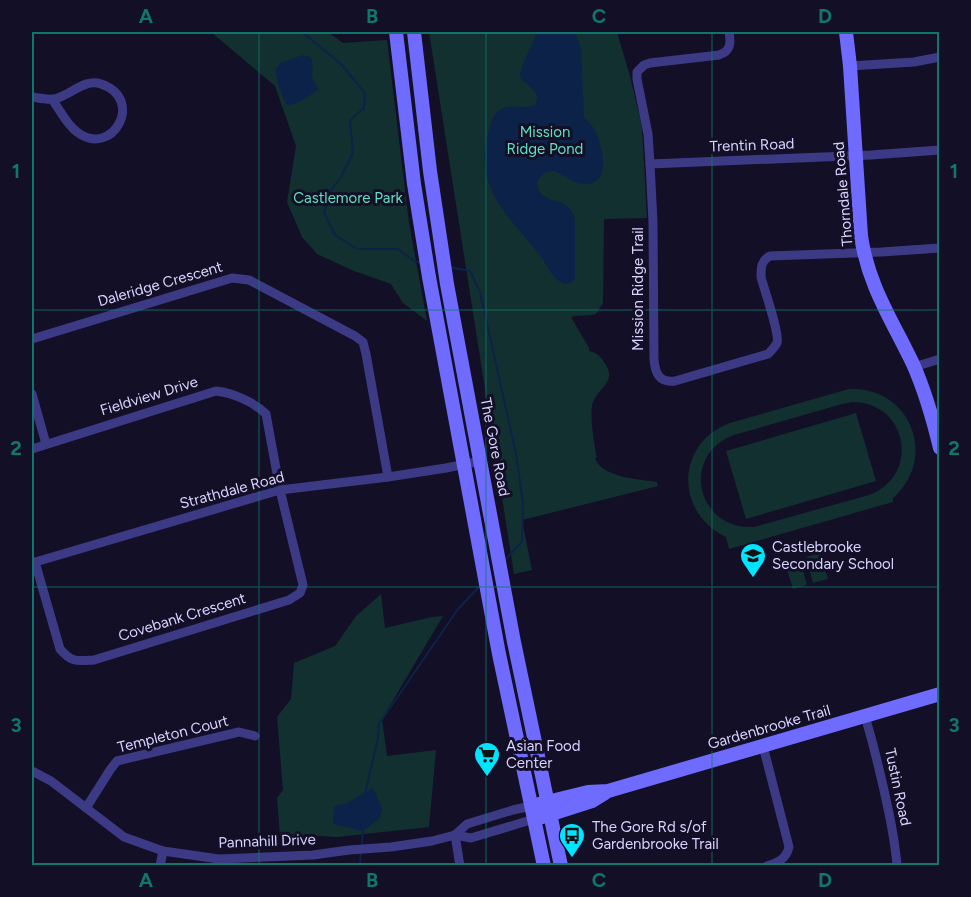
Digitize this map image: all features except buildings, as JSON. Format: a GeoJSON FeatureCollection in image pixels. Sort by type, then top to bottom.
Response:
{"type":"FeatureCollection","features":[{"type":"Feature","properties":{"kind":"main road"},"geometry":{"type":"LineString","coordinates":[[396,32],[414,184],[429,277],[482,565],[544,866]]}},
{"type":"Feature","properties":{"kind":"main road","name":"The Gore Road"},"geometry":{"type":"LineString","coordinates":[[414,32],[447,284],[503,581],[561,866]]}},
{"type":"Feature","properties":{"kind":"main road","name":"Thorndale Road"},"geometry":{"type":"LineString","coordinates":[[846,32],[864,252],[872,281],[914,368],[929,407],[939,448]]}},
{"type":"Feature","properties":{"kind":"main road","name":"Gardenbrooke Trail"},"geometry":{"type":"LineString","coordinates":[[532,813],[592,801],[608,791],[939,694]]}},
{"type":"Feature","properties":{"kind":"street","name":"Mission Ridge Trail"},"geometry":{"type":"LineString","coordinates":[[729,32],[730,45],[725,53],[650,63],[637,72],[648,134],[650,164],[655,371],[662,379],[669,382],[675,381],[768,354],[773,349],[777,343],[778,332],[761,277],[761,267],[766,258],[864,252]]}},
{"type":"Feature","properties":{"kind":"street"},"geometry":{"type":"LineString","coordinates":[[850,66],[914,62],[939,57]]}},
{"type":"Feature","properties":{"kind":"street"},"geometry":{"type":"LineString","coordinates":[[32,97],[52,99],[92,82],[100,83],[116,93],[121,101],[122,119],[105,138],[96,140],[86,138],[71,127],[52,99]]}},
{"type":"Feature","properties":{"kind":"street","name":"Trentin Road"},"geometry":{"type":"LineString","coordinates":[[650,164],[939,150]]}},
{"type":"Feature","properties":{"kind":"street"},"geometry":{"type":"LineString","coordinates":[[864,252],[939,248]]}},
{"type":"Feature","properties":{"kind":"street","name":"Daleridge Crescent"},"geometry":{"type":"LineString","coordinates":[[32,339],[232,278],[249,280],[363,342],[388,477]]}},
{"type":"Feature","properties":{"kind":"street"},"geometry":{"type":"LineString","coordinates":[[914,368],[939,359]]}},
{"type":"Feature","properties":{"kind":"street","name":"Fieldview Drive"},"geometry":{"type":"LineString","coordinates":[[32,449],[216,391],[226,392],[259,407],[266,414],[280,490]]}},
{"type":"Feature","properties":{"kind":"street"},"geometry":{"type":"LineString","coordinates":[[32,394],[46,444]]}},
{"type":"Feature","properties":{"kind":"street","name":"Strathdale Road"},"geometry":{"type":"LineString","coordinates":[[33,562],[280,490],[388,477],[481,461]]}},
{"type":"Feature","properties":{"kind":"street","name":"Covebank Crescent"},"geometry":{"type":"LineString","coordinates":[[33,562],[60,649],[68,658],[77,661],[94,660],[289,600],[300,593],[303,585],[302,576],[280,490]]}},
{"type":"Feature","properties":{"kind":"street","name":"Tustin Road"},"geometry":{"type":"LineString","coordinates":[[865,716],[885,792],[897,866]]}},
{"type":"Feature","properties":{"kind":"street","name":"Templeton Court"},"geometry":{"type":"LineString","coordinates":[[86,808],[117,761],[239,732],[255,736]]}},
{"type":"Feature","properties":{"kind":"street"},"geometry":{"type":"LineString","coordinates":[[763,746],[789,847],[783,859],[767,866]]}},
{"type":"Feature","properties":{"kind":"street","name":"Pannahill Drive"},"geometry":{"type":"LineString","coordinates":[[32,771],[51,781],[124,837],[163,851],[219,859],[262,861],[391,847],[455,835],[471,838],[532,813]]}},
{"type":"Feature","properties":{"kind":"street","name":"Pannahill Drive"},"geometry":{"type":"LineString","coordinates":[[455,835],[467,824],[532,813]]}},
{"type":"Feature","properties":{"kind":"street"},"geometry":{"type":"LineString","coordinates":[[455,835],[460,866]]}},
{"type":"Feature","properties":{"kind":"street"},"geometry":{"type":"LineString","coordinates":[[160,866],[163,851]]}},
{"type":"Feature","properties":{"kind":"green space","name":"Castlemore Park"},"geometry":{"type":"Polygon","coordinates":[[[211,32],[328,32],[343,43],[387,40],[409,223],[427,321],[403,303],[391,284],[354,271],[317,254],[302,237],[287,202],[296,146],[275,86],[211,32]]]}},
{"type":"Feature","properties":{"kind":"green space","name":"Mission Ridge Pond"},"geometry":{"type":"Polygon","coordinates":[[[429,32],[617,32],[642,127],[647,218],[604,219],[603,303],[596,314],[571,317],[589,351],[601,358],[609,374],[609,379],[596,396],[592,406],[592,429],[597,457],[595,458],[599,465],[613,474],[657,482],[658,486],[522,520],[532,570],[514,574],[429,32]]]}},
{"type":"Feature","properties":{"kind":"green space"},"geometry":{"type":"Polygon","coordinates":[[[849,389],[870,391],[888,399],[902,411],[911,427],[915,445],[914,463],[907,481],[893,498],[893,502],[729,549],[726,537],[709,526],[697,511],[690,495],[688,478],[691,461],[699,446],[712,433],[730,423],[849,389]],[[852,402],[842,404],[734,435],[717,445],[706,458],[701,474],[702,490],[708,504],[719,517],[734,525],[754,527],[869,495],[885,485],[896,472],[901,457],[901,441],[896,426],[886,414],[871,405],[852,402]]]}},
{"type":"Feature","properties":{"kind":"green space"},"geometry":{"type":"Polygon","coordinates":[[[856,413],[876,481],[746,519],[726,451],[856,413]]]}},
{"type":"Feature","properties":{"kind":"green space"},"geometry":{"type":"Polygon","coordinates":[[[820,553],[828,579],[813,583],[806,557],[820,553]]]}},
{"type":"Feature","properties":{"kind":"green space"},"geometry":{"type":"Polygon","coordinates":[[[800,559],[807,585],[793,589],[785,563],[800,559]]]}},
{"type":"Feature","properties":{"kind":"green space"},"geometry":{"type":"Polygon","coordinates":[[[381,594],[385,628],[443,616],[382,719],[387,756],[436,750],[429,827],[337,837],[280,837],[277,798],[283,790],[277,717],[291,699],[294,663],[335,646],[356,616],[381,594]]]}},
{"type":"Feature","properties":{"kind":"water"},"geometry":{"type":"Polygon","coordinates":[[[539,32],[575,33],[581,48],[584,117],[593,127],[602,152],[602,170],[599,178],[593,182],[577,183],[555,171],[546,172],[538,181],[538,189],[541,193],[568,207],[575,219],[575,279],[566,284],[557,280],[507,215],[491,188],[486,173],[487,138],[492,120],[504,108],[531,106],[537,99],[535,92],[523,81],[520,74],[539,32]]]}},
{"type":"Feature","properties":{"kind":"water"},"geometry":{"type":"Polygon","coordinates":[[[303,55],[312,60],[312,75],[319,90],[300,102],[287,105],[276,77],[276,68],[281,63],[303,55]]]}},
{"type":"Feature","properties":{"kind":"water"},"geometry":{"type":"Polygon","coordinates":[[[373,788],[382,808],[380,818],[363,831],[333,824],[334,806],[347,803],[373,788]]]}},
{"type":"Feature","properties":{"kind":"waterway"},"geometry":{"type":"LineString","coordinates":[[302,32],[341,64],[365,93],[364,108],[350,120],[353,153],[341,177],[331,190],[324,212],[335,235],[357,249],[398,249],[414,261],[422,263]]}},
{"type":"Feature","properties":{"kind":"waterway"},"geometry":{"type":"LineString","coordinates":[[448,267],[470,271],[480,292],[516,454],[523,503],[522,542],[505,560]]}},
{"type":"Feature","properties":{"kind":"waterway"},"geometry":{"type":"LineString","coordinates":[[365,794],[379,724],[458,609],[480,586]]}},
{"type":"Feature","properties":{"kind":"waterway"},"geometry":{"type":"LineString","coordinates":[[362,845],[363,830]]}},
{"type":"Feature","properties":{"kind":"waterway"},"geometry":{"type":"LineString","coordinates":[[360,866],[361,853]]}},
{"type":"Feature","properties":{"kind":"place","name":"Castlebrooke Secondary School"},"geometry":{"type":"Point","coordinates":[753,579]}},
{"type":"Feature","properties":{"kind":"place","name":"Asian Food Center"},"geometry":{"type":"Point","coordinates":[487,778]}},
{"type":"Feature","properties":{"kind":"place","name":"The Gore Rd s/of Gardenbrooke Trail"},"geometry":{"type":"Point","coordinates":[572,859]}}]}
